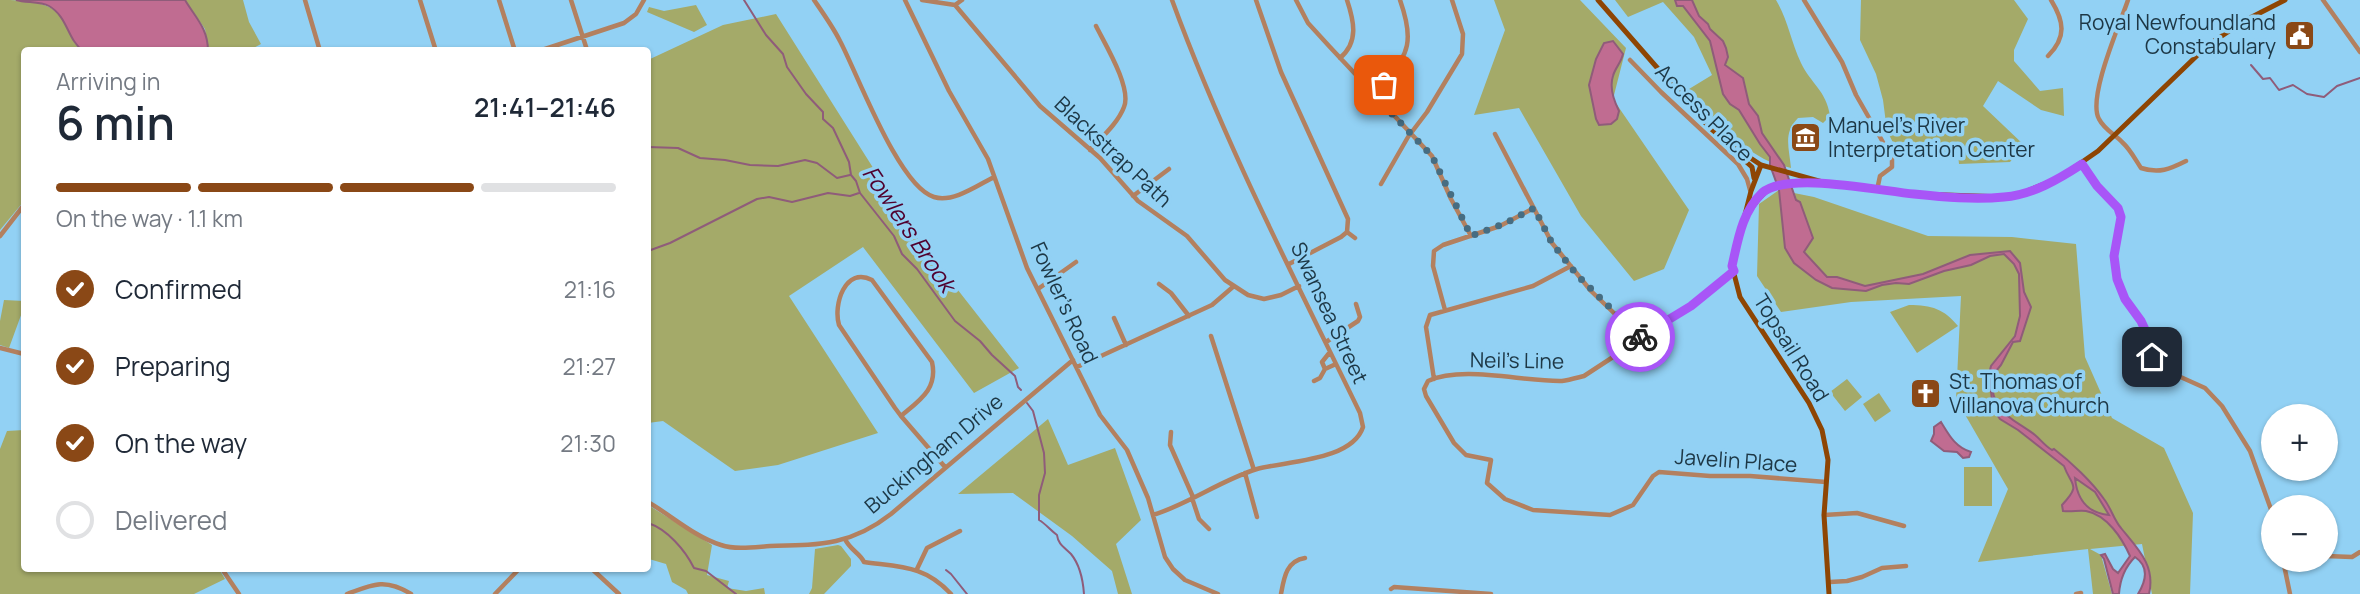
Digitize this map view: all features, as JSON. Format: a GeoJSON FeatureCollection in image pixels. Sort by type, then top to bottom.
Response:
{"type":"FeatureCollection","features":[{"type":"Feature","properties":{"kind":"main road"},"geometry":{"type":"LineString","coordinates":[[1598,0],[1677,93],[1752,167],[1755,181]]}},
{"type":"Feature","properties":{"kind":"main road"},"geometry":{"type":"LineString","coordinates":[[1728,143],[1762,165],[1826,183],[1916,194],[2005,197],[2034,190],[2082,164],[2208,46],[2246,20],[2285,0]]}},
{"type":"Feature","properties":{"kind":"main road","name":"Topsail Road"},"geometry":{"type":"LineString","coordinates":[[1762,165],[1751,191],[1732,266],[1740,297],[1809,403],[1822,430],[1828,460],[1825,514],[1829,594]]}},
{"type":"Feature","properties":{"kind":"main road"},"geometry":{"type":"LineString","coordinates":[[1743,221],[1762,194],[1773,187],[1797,183],[1826,183]]}},
{"type":"Feature","properties":{"kind":"street"},"geometry":{"type":"LineString","coordinates":[[305,0],[319,47]]}},
{"type":"Feature","properties":{"kind":"street"},"geometry":{"type":"LineString","coordinates":[[420,0],[435,47]]}},
{"type":"Feature","properties":{"kind":"street"},"geometry":{"type":"LineString","coordinates":[[499,0],[514,47]]}},
{"type":"Feature","properties":{"kind":"street"},"geometry":{"type":"LineString","coordinates":[[571,0],[586,47]]}},
{"type":"Feature","properties":{"kind":"street"},"geometry":{"type":"LineString","coordinates":[[552,47],[631,19],[640,9],[643,0]]}},
{"type":"Feature","properties":{"kind":"street"},"geometry":{"type":"LineString","coordinates":[[814,0],[841,43],[894,153],[918,187],[931,196],[946,198],[995,177]]}},
{"type":"Feature","properties":{"kind":"street","name":"Fowler's Road"},"geometry":{"type":"LineString","coordinates":[[905,0],[949,91],[988,159],[1027,268],[1100,415],[1127,450],[1169,564],[1185,580],[1207,592],[1218,594]]}},
{"type":"Feature","properties":{"kind":"street"},"geometry":{"type":"LineString","coordinates":[[922,0],[955,5],[962,0]]}},
{"type":"Feature","properties":{"kind":"street","name":"Swansea Street"},"geometry":{"type":"LineString","coordinates":[[1153,515],[1254,470],[1325,456],[1347,444],[1362,431],[1362,419],[1228,137],[1172,0]]}},
{"type":"Feature","properties":{"kind":"street"},"geometry":{"type":"LineString","coordinates":[[1256,0],[1281,72],[1345,211],[1349,226],[1347,232],[1289,264]]}},
{"type":"Feature","properties":{"kind":"street"},"geometry":{"type":"LineString","coordinates":[[1296,0],[1308,23],[1434,160],[1471,236]]}},
{"type":"Feature","properties":{"kind":"street"},"geometry":{"type":"LineString","coordinates":[[1340,58],[1350,47],[1354,34],[1354,23],[1347,0]]}},
{"type":"Feature","properties":{"kind":"street"},"geometry":{"type":"LineString","coordinates":[[1376,97],[1409,43],[1409,29],[1400,0]]}},
{"type":"Feature","properties":{"kind":"street"},"geometry":{"type":"LineString","coordinates":[[1381,184],[1410,133],[1433,103],[1462,54],[1464,40],[1452,0]]}},
{"type":"Feature","properties":{"kind":"street"},"geometry":{"type":"LineString","coordinates":[[1804,0],[1842,62],[1856,95],[1892,158],[1892,167],[1881,176],[1877,190]]}},
{"type":"Feature","properties":{"kind":"street"},"geometry":{"type":"LineString","coordinates":[[2049,56],[2060,43],[2062,32],[2058,12],[2051,0]]}},
{"type":"Feature","properties":{"kind":"street"},"geometry":{"type":"LineString","coordinates":[[2128,0],[2095,105],[2098,118],[2132,153],[2141,168],[2153,172],[2167,170],[2186,161]]}},
{"type":"Feature","properties":{"kind":"street"},"geometry":{"type":"LineString","coordinates":[[2323,0],[2360,52]]}},
{"type":"Feature","properties":{"kind":"street","name":"Blackstrap Path"},"geometry":{"type":"LineString","coordinates":[[955,5],[1040,106],[1090,150],[1133,196],[1187,236],[1234,286],[1248,295],[1264,299],[1281,295],[1299,286]]}},
{"type":"Feature","properties":{"kind":"street"},"geometry":{"type":"LineString","coordinates":[[1090,150],[1119,116],[1126,99],[1122,81],[1096,26]]}},
{"type":"Feature","properties":{"kind":"street","name":"Access Place"},"geometry":{"type":"LineString","coordinates":[[1630,60],[1738,164],[1751,191]]}},
{"type":"Feature","properties":{"kind":"street"},"geometry":{"type":"LineString","coordinates":[[1494,134],[1552,243],[1596,296],[1641,338]]}},
{"type":"Feature","properties":{"kind":"street"},"geometry":{"type":"LineString","coordinates":[[2082,164],[2097,186],[2118,208],[2121,217],[2114,256],[2117,279],[2125,299],[2141,321],[2156,364],[2205,388],[2222,406],[2250,451],[2266,495]]}},
{"type":"Feature","properties":{"kind":"street"},"geometry":{"type":"LineString","coordinates":[[1133,196],[1169,169]]}},
{"type":"Feature","properties":{"kind":"street"},"geometry":{"type":"LineString","coordinates":[[1445,310],[1433,266],[1433,253],[1440,246],[1506,223],[1534,208]]}},
{"type":"Feature","properties":{"kind":"street"},"geometry":{"type":"LineString","coordinates":[[0,236],[21,209]]}},
{"type":"Feature","properties":{"kind":"street"},"geometry":{"type":"LineString","coordinates":[[1347,232],[1355,238]]}},
{"type":"Feature","properties":{"kind":"street"},"geometry":{"type":"LineString","coordinates":[[1038,289],[1076,262]]}},
{"type":"Feature","properties":{"kind":"street"},"geometry":{"type":"LineString","coordinates":[[1434,379],[1426,321],[1431,314],[1528,288],[1571,266]]}},
{"type":"Feature","properties":{"kind":"street","name":"Neil's Line"},"geometry":{"type":"LineString","coordinates":[[1434,379],[1475,375],[1563,381],[1584,376],[1691,306],[1734,271]]}},
{"type":"Feature","properties":{"kind":"street"},"geometry":{"type":"LineString","coordinates":[[901,416],[930,389],[934,378],[933,367],[926,352],[872,280],[868,277],[858,278],[846,284],[841,294],[837,319],[842,330],[901,416],[945,467]]}},
{"type":"Feature","properties":{"kind":"street"},"geometry":{"type":"LineString","coordinates":[[1159,285],[1171,293],[1189,316]]}},
{"type":"Feature","properties":{"kind":"street"},"geometry":{"type":"LineString","coordinates":[[1077,367],[1189,316],[1214,303],[1234,286]]}},
{"type":"Feature","properties":{"kind":"street"},"geometry":{"type":"LineString","coordinates":[[1326,342],[1358,321],[1360,317],[1356,304]]}},
{"type":"Feature","properties":{"kind":"street"},"geometry":{"type":"LineString","coordinates":[[1114,318],[1126,345]]}},
{"type":"Feature","properties":{"kind":"street"},"geometry":{"type":"LineString","coordinates":[[1211,336],[1254,470]]}},
{"type":"Feature","properties":{"kind":"street"},"geometry":{"type":"LineString","coordinates":[[0,348],[21,353]]}},
{"type":"Feature","properties":{"kind":"street"},"geometry":{"type":"LineString","coordinates":[[1325,369],[1322,362],[1330,352]]}},
{"type":"Feature","properties":{"kind":"street","name":"Buckingham Drive"},"geometry":{"type":"LineString","coordinates":[[651,504],[722,546],[784,546],[845,540],[886,518],[1073,360]]}},
{"type":"Feature","properties":{"kind":"street"},"geometry":{"type":"LineString","coordinates":[[1314,381],[1320,378],[1325,369],[1336,364]]}},
{"type":"Feature","properties":{"kind":"street","name":"Javelin Place"},"geometry":{"type":"LineString","coordinates":[[1434,379],[1429,381],[1424,389],[1454,443],[1466,455],[1491,460],[1487,483],[1505,499],[1534,510],[1614,514],[1635,503],[1653,476],[1659,472],[1826,482]]}},
{"type":"Feature","properties":{"kind":"street"},"geometry":{"type":"LineString","coordinates":[[1171,432],[1170,445],[1193,497],[1199,519],[1209,529]]}},
{"type":"Feature","properties":{"kind":"street"},"geometry":{"type":"LineString","coordinates":[[1245,474],[1257,517]]}},
{"type":"Feature","properties":{"kind":"street"},"geometry":{"type":"LineString","coordinates":[[1825,514],[1857,513],[1904,526]]}},
{"type":"Feature","properties":{"kind":"street"},"geometry":{"type":"LineString","coordinates":[[917,569],[927,548],[960,531]]}},
{"type":"Feature","properties":{"kind":"street"},"geometry":{"type":"LineString","coordinates":[[845,540],[864,562],[917,569],[942,584],[951,594]]}},
{"type":"Feature","properties":{"kind":"street"},"geometry":{"type":"LineString","coordinates":[[2352,557],[2360,552]]}},
{"type":"Feature","properties":{"kind":"street"},"geometry":{"type":"LineString","coordinates":[[2338,556],[2360,559]]}},
{"type":"Feature","properties":{"kind":"street"},"geometry":{"type":"LineString","coordinates":[[1281,594],[1290,565],[1295,560],[1305,558]]}},
{"type":"Feature","properties":{"kind":"street"},"geometry":{"type":"LineString","coordinates":[[1830,582],[1847,581],[1882,568],[1906,565]]}},
{"type":"Feature","properties":{"kind":"street"},"geometry":{"type":"LineString","coordinates":[[224,572],[239,594]]}},
{"type":"Feature","properties":{"kind":"street"},"geometry":{"type":"LineString","coordinates":[[495,594],[516,572]]}},
{"type":"Feature","properties":{"kind":"street"},"geometry":{"type":"LineString","coordinates":[[595,572],[619,594]]}},
{"type":"Feature","properties":{"kind":"street"},"geometry":{"type":"LineString","coordinates":[[2285,572],[2288,593]]}},
{"type":"Feature","properties":{"kind":"street"},"geometry":{"type":"LineString","coordinates":[[347,594],[379,583],[399,587],[411,594]]}},
{"type":"Feature","properties":{"kind":"street"},"geometry":{"type":"LineString","coordinates":[[1391,589],[1394,587],[1491,594]]}},
{"type":"Feature","properties":{"kind":"green space"},"geometry":{"type":"Polygon","coordinates":[[[0,0],[30,1],[56,12],[63,19],[78,47],[21,47],[21,205],[0,230],[0,0]]]}},
{"type":"Feature","properties":{"kind":"green space"},"geometry":{"type":"Polygon","coordinates":[[[185,0],[243,0],[249,22],[261,44],[255,47],[207,47],[205,29],[185,0]]]}},
{"type":"Feature","properties":{"kind":"green space"},"geometry":{"type":"Polygon","coordinates":[[[1494,0],[1580,0],[1626,48],[1613,99],[1689,210],[1664,269],[1634,281],[1581,216],[1519,108],[1474,115],[1505,30],[1494,0]]]}},
{"type":"Feature","properties":{"kind":"green space"},"geometry":{"type":"Polygon","coordinates":[[[1615,0],[1776,0],[1801,63],[1822,93],[1830,116],[1823,123],[1813,117],[1798,118],[1793,124],[1788,141],[1791,168],[1764,159],[1723,128],[1689,89],[1712,75],[1694,37],[1663,2],[1628,17],[1615,0]]]}},
{"type":"Feature","properties":{"kind":"green space"},"geometry":{"type":"Polygon","coordinates":[[[1861,0],[2014,0],[2028,19],[2014,50],[2014,61],[2040,91],[2063,88],[2064,116],[2041,110],[1998,81],[1983,106],[2024,145],[2010,162],[1959,164],[1958,154],[1899,154],[1887,131],[1876,74],[1860,40],[1861,0]]]}},
{"type":"Feature","properties":{"kind":"green space"},"geometry":{"type":"Polygon","coordinates":[[[696,5],[707,25],[694,32],[647,12],[649,7],[664,11],[696,5]]]}},
{"type":"Feature","properties":{"kind":"green space"},"geometry":{"type":"Polygon","coordinates":[[[776,14],[918,239],[1019,368],[974,393],[863,247],[789,296],[878,433],[778,465],[735,471],[663,421],[651,423],[651,59],[723,25],[776,14]]]}},
{"type":"Feature","properties":{"kind":"green space"},"geometry":{"type":"Polygon","coordinates":[[[1779,190],[1814,197],[1928,236],[2012,237],[2076,244],[2085,357],[2112,418],[2164,448],[2193,513],[2190,594],[2152,594],[2142,544],[2090,549],[2101,555],[2112,594],[2093,594],[2088,549],[1978,562],[2008,489],[1956,399],[1961,296],[1851,302],[1781,312],[1757,276],[1759,204],[1779,190]]]}},
{"type":"Feature","properties":{"kind":"green space"},"geometry":{"type":"Polygon","coordinates":[[[4,300],[21,301],[21,315],[9,348],[0,345],[0,321],[4,300]]]}},
{"type":"Feature","properties":{"kind":"green space"},"geometry":{"type":"Polygon","coordinates":[[[1909,305],[1937,309],[1958,326],[1917,353],[1890,312],[1909,305]]]}},
{"type":"Feature","properties":{"kind":"green space"},"geometry":{"type":"Polygon","coordinates":[[[1847,379],[1862,397],[1845,411],[1830,392],[1847,379]]]}},
{"type":"Feature","properties":{"kind":"green space"},"geometry":{"type":"Polygon","coordinates":[[[1879,393],[1891,411],[1875,422],[1863,404],[1879,393]]]}},
{"type":"Feature","properties":{"kind":"green space"},"geometry":{"type":"Polygon","coordinates":[[[1048,419],[1068,465],[1115,448],[1141,520],[1116,544],[1132,594],[1118,594],[1112,571],[1072,536],[1013,493],[958,494],[1048,419]]]}},
{"type":"Feature","properties":{"kind":"green space"},"geometry":{"type":"Polygon","coordinates":[[[21,430],[21,572],[221,572],[225,579],[194,594],[0,594],[0,449],[7,431],[21,430]]]}},
{"type":"Feature","properties":{"kind":"green space"},"geometry":{"type":"Polygon","coordinates":[[[1964,467],[1992,467],[1992,506],[1964,506],[1964,467]]]}},
{"type":"Feature","properties":{"kind":"green space"},"geometry":{"type":"Polygon","coordinates":[[[651,507],[712,545],[707,575],[729,581],[727,588],[746,591],[764,588],[765,594],[688,594],[672,582],[666,564],[651,560],[651,507]]]}},
{"type":"Feature","properties":{"kind":"green space"},"geometry":{"type":"Polygon","coordinates":[[[838,545],[851,559],[851,566],[824,594],[809,594],[812,588],[815,549],[838,545]]]}},
{"type":"Feature","properties":{"kind":"shaded area"},"geometry":{"type":"Polygon","coordinates":[[[16,0],[185,0],[203,29],[208,47],[79,47],[60,16],[45,4],[16,0]]]}},
{"type":"Feature","properties":{"kind":"shaded area"},"geometry":{"type":"Polygon","coordinates":[[[1675,0],[1692,0],[1699,16],[1723,41],[1728,57],[1725,65],[1743,78],[1749,104],[1758,116],[1762,133],[1784,165],[1796,200],[1800,202],[1813,238],[1804,252],[1827,277],[1837,277],[1865,286],[1923,274],[1970,255],[2010,251],[2020,263],[2024,292],[2031,307],[2020,341],[2013,342],[1992,376],[1994,398],[2004,413],[2061,454],[2099,493],[2144,558],[2150,574],[2149,594],[2138,594],[2145,570],[2135,557],[2124,574],[2119,594],[2113,594],[2101,555],[2105,554],[2118,573],[2130,556],[2123,542],[2107,522],[2094,513],[2063,511],[2062,505],[2073,489],[2064,466],[2000,419],[1993,409],[1989,374],[1991,366],[2015,336],[2020,316],[2019,274],[2014,264],[2004,254],[1990,256],[1971,265],[1944,271],[1909,284],[1882,285],[1866,291],[1832,288],[1816,280],[1794,263],[1785,248],[1779,190],[1770,165],[1770,157],[1739,110],[1730,104],[1723,94],[1710,41],[1683,6],[1677,6],[1675,0]],[[2075,478],[2078,492],[2085,504],[2101,514],[2109,515],[2095,492],[2075,478]]]}},
{"type":"Feature","properties":{"kind":"shaded area"},"geometry":{"type":"Polygon","coordinates":[[[1613,41],[1623,54],[1612,81],[1614,99],[1619,111],[1617,119],[1611,124],[1599,125],[1589,85],[1596,59],[1604,43],[1613,41]]]}},
{"type":"Feature","properties":{"kind":"shaded area"},"geometry":{"type":"Polygon","coordinates":[[[1941,422],[1957,444],[1971,452],[1969,457],[1963,458],[1957,452],[1944,451],[1931,441],[1934,427],[1941,422]]]}},
{"type":"Feature","properties":{"kind":"waterway","name":"Fowlers Brook"},"geometry":{"type":"LineString","coordinates":[[744,0],[766,35],[783,54],[787,67],[806,94],[823,112],[823,119],[833,128],[860,193],[894,236],[902,254],[917,269],[955,321],[980,341],[1015,376],[1021,390]]}},
{"type":"Feature","properties":{"kind":"waterway"},"geometry":{"type":"LineString","coordinates":[[2251,65],[2263,79],[2270,78],[2279,90],[2293,85],[2307,94],[2324,97],[2337,86],[2360,78]]}},
{"type":"Feature","properties":{"kind":"waterway"},"geometry":{"type":"LineString","coordinates":[[651,147],[678,148],[700,158],[750,165],[778,166],[805,160],[817,163],[837,178],[850,175]]}},
{"type":"Feature","properties":{"kind":"waterway"},"geometry":{"type":"LineString","coordinates":[[651,250],[757,199],[769,197],[792,202],[828,193],[850,196],[859,193]]}},
{"type":"Feature","properties":{"kind":"waterway","name":"Fowlers Brook"},"geometry":{"type":"LineString","coordinates":[[1027,403],[1033,411],[1044,453],[1045,473],[1039,495],[1039,520],[1057,535],[1060,543],[1074,558],[1084,594]]}},
{"type":"Feature","properties":{"kind":"waterway"},"geometry":{"type":"LineString","coordinates":[[651,524],[675,541],[694,568],[706,571],[736,594]]}},
{"type":"Feature","properties":{"kind":"waterway"},"geometry":{"type":"LineString","coordinates":[[946,570],[967,594]]}},
{"type":"Feature","properties":{"kind":"way so far"},"geometry":{"type":"LineString","coordinates":[[1384,85],[1376,97],[1432,156],[1471,236],[1506,223],[1534,208],[1552,243],[1577,275],[1640,337]]}},
{"type":"Feature","properties":{"kind":"place","name":"Royal Newfoundland Constabulary"},"geometry":{"type":"Point","coordinates":[2299,35]}},
{"type":"Feature","properties":{"kind":"place","name":"Manuel's River Interpretation Center"},"geometry":{"type":"Point","coordinates":[1805,138]}},
{"type":"Feature","properties":{"kind":"place","name":"St. Thomas of Villanova Church"},"geometry":{"type":"Point","coordinates":[1926,394]}},
{"type":"Feature","properties":{"kind":"route"},"geometry":{"type":"LineString","coordinates":[[1640,337],[1691,306],[1734,271],[1732,266],[1743,221],[1762,194],[1773,187],[1787,183],[1826,183],[1916,194],[2005,197],[2034,190],[2082,164],[2097,186],[2118,208],[2121,217],[2114,268],[2125,299],[2147,334],[2152,357]]}}]}
